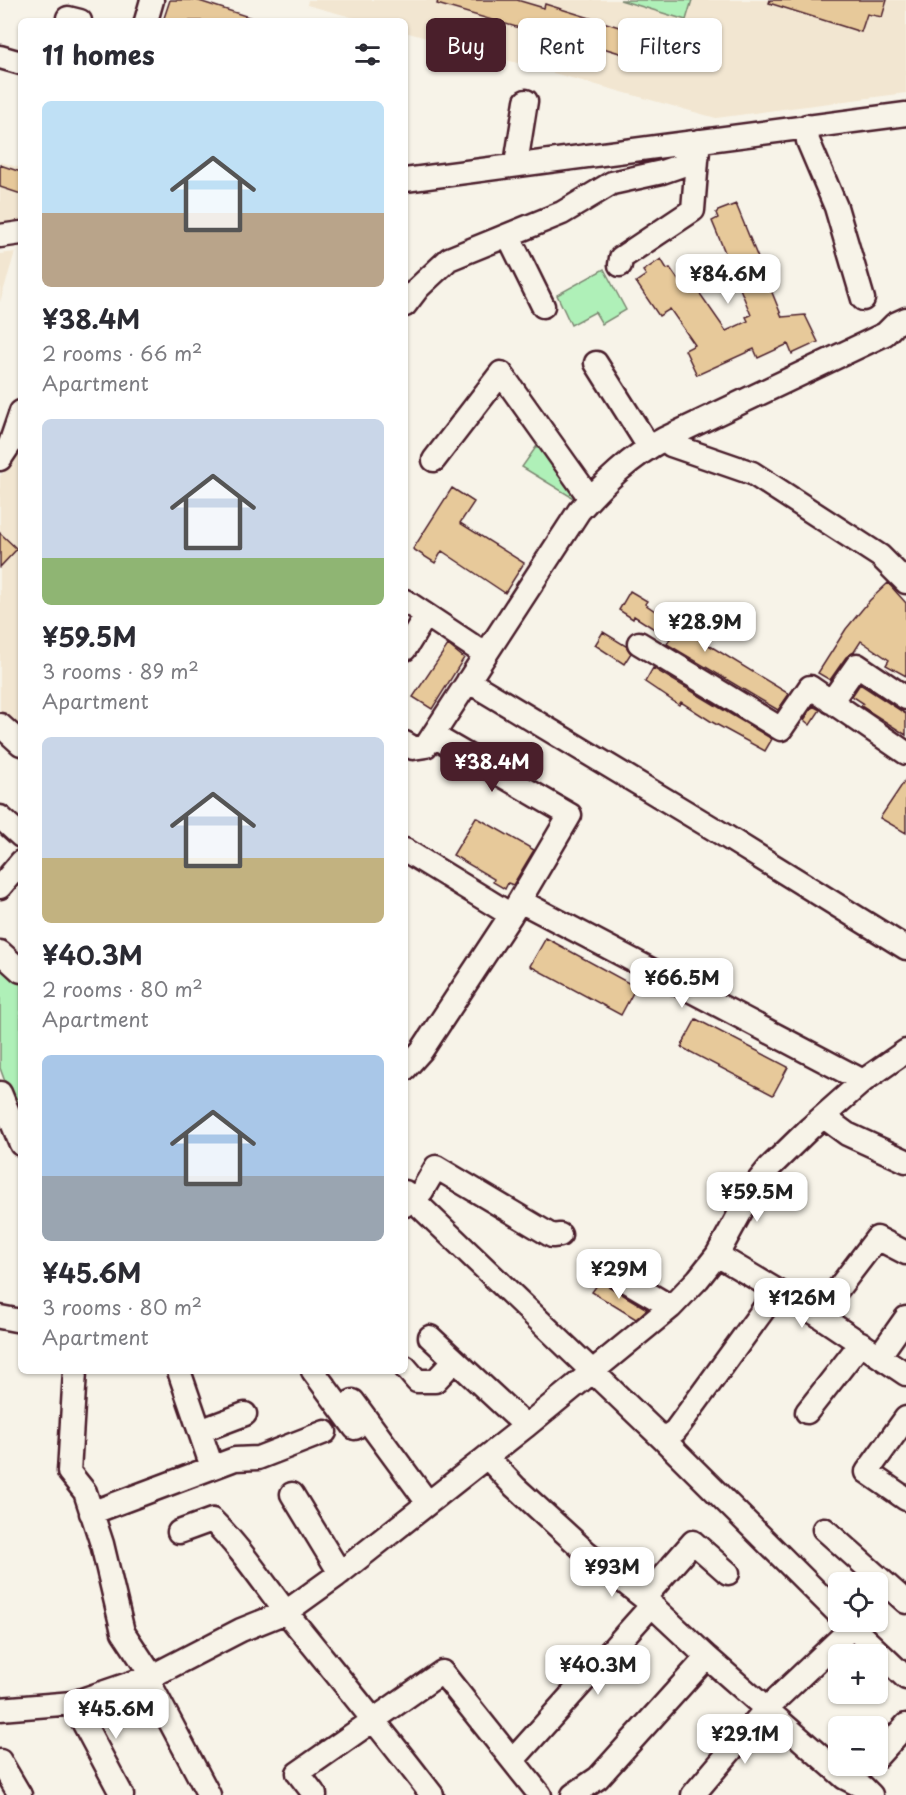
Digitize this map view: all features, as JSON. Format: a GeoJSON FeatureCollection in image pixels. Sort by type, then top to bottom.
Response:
{"type":"FeatureCollection","features":[{"type":"Feature","properties":{"kind":"street"},"geometry":{"type":"LineString","coordinates":[[147,18],[152,0]]}},
{"type":"Feature","properties":{"kind":"street"},"geometry":{"type":"LineString","coordinates":[[0,57],[18,62]]}},
{"type":"Feature","properties":{"kind":"street"},"geometry":{"type":"LineString","coordinates":[[516,164],[526,100]]}},
{"type":"Feature","properties":{"kind":"street"},"geometry":{"type":"LineString","coordinates":[[408,180],[516,164],[698,151],[807,126],[906,114]]}},
{"type":"Feature","properties":{"kind":"street"},"geometry":{"type":"LineString","coordinates":[[807,126],[808,141],[836,207],[863,299]]}},
{"type":"Feature","properties":{"kind":"street"},"geometry":{"type":"LineString","coordinates":[[410,292],[448,259],[562,213],[612,183],[663,172],[698,151]]}},
{"type":"Feature","properties":{"kind":"street"},"geometry":{"type":"LineString","coordinates":[[620,265],[621,258],[693,210],[698,151]]}},
{"type":"Feature","properties":{"kind":"street"},"geometry":{"type":"LineString","coordinates":[[0,236],[18,233]]}},
{"type":"Feature","properties":{"kind":"street"},"geometry":{"type":"LineString","coordinates":[[508,235],[543,306]]}},
{"type":"Feature","properties":{"kind":"street"},"geometry":{"type":"LineString","coordinates":[[408,745],[413,748],[426,746],[579,511],[600,487],[625,465],[656,443],[885,334],[895,324],[906,319]]}},
{"type":"Feature","properties":{"kind":"street"},"geometry":{"type":"LineString","coordinates":[[596,363],[656,443],[671,445],[752,473],[880,556],[902,578]]}},
{"type":"Feature","properties":{"kind":"street"},"geometry":{"type":"LineString","coordinates":[[434,460],[501,374],[590,498]]}},
{"type":"Feature","properties":{"kind":"street"},"geometry":{"type":"LineString","coordinates":[[3,447],[18,418]]}},
{"type":"Feature","properties":{"kind":"street"},"geometry":{"type":"LineString","coordinates":[[408,603],[486,654]]}},
{"type":"Feature","properties":{"kind":"street"},"geometry":{"type":"LineString","coordinates":[[408,644],[426,615]]}},
{"type":"Feature","properties":{"kind":"street"},"geometry":{"type":"LineString","coordinates":[[639,643],[781,729],[810,687],[906,753]]}},
{"type":"Feature","properties":{"kind":"street"},"geometry":{"type":"LineString","coordinates":[[831,702],[857,665],[906,698]]}},
{"type":"Feature","properties":{"kind":"street"},"geometry":{"type":"LineString","coordinates":[[468,681],[906,948]]}},
{"type":"Feature","properties":{"kind":"street"},"geometry":{"type":"LineString","coordinates":[[0,725],[18,741]]}},
{"type":"Feature","properties":{"kind":"street"},"geometry":{"type":"LineString","coordinates":[[408,1066],[422,1050],[515,908],[570,815],[434,735]]}},
{"type":"Feature","properties":{"kind":"street"},"geometry":{"type":"LineString","coordinates":[[0,817],[18,833]]}},
{"type":"Feature","properties":{"kind":"street"},"geometry":{"type":"LineString","coordinates":[[408,851],[515,908],[862,1081]]}},
{"type":"Feature","properties":{"kind":"street"},"geometry":{"type":"LineString","coordinates":[[0,887],[18,866]]}},
{"type":"Feature","properties":{"kind":"street"},"geometry":{"type":"LineString","coordinates":[[0,952],[18,968]]}},
{"type":"Feature","properties":{"kind":"street"},"geometry":{"type":"LineString","coordinates":[[0,1709],[74,1703],[150,1677],[241,1630],[286,1612],[340,1573],[487,1457],[671,1307],[717,1255],[756,1184],[781,1155],[862,1081],[903,1058]]}},
{"type":"Feature","properties":{"kind":"street"},"geometry":{"type":"LineString","coordinates":[[0,1093],[18,1135]]}},
{"type":"Feature","properties":{"kind":"street"},"geometry":{"type":"LineString","coordinates":[[824,1117],[847,1134],[906,1161]]}},
{"type":"Feature","properties":{"kind":"street"},"geometry":{"type":"LineString","coordinates":[[408,1198],[422,1191],[436,1167],[552,1236],[560,1234]]}},
{"type":"Feature","properties":{"kind":"street"},"geometry":{"type":"LineString","coordinates":[[408,1200],[592,1371],[828,1600]]}},
{"type":"Feature","properties":{"kind":"street"},"geometry":{"type":"LineString","coordinates":[[818,1315],[877,1238],[906,1253]]}},
{"type":"Feature","properties":{"kind":"street"},"geometry":{"type":"LineString","coordinates":[[717,1255],[818,1315],[906,1374]]}},
{"type":"Feature","properties":{"kind":"street"},"geometry":{"type":"LineString","coordinates":[[601,1266],[671,1307]]}},
{"type":"Feature","properties":{"kind":"street"},"geometry":{"type":"LineString","coordinates":[[663,1439],[675,1431],[777,1291]]}},
{"type":"Feature","properties":{"kind":"street"},"geometry":{"type":"LineString","coordinates":[[0,1317],[18,1320]]}},
{"type":"Feature","properties":{"kind":"street"},"geometry":{"type":"LineString","coordinates":[[807,1412],[870,1349],[906,1318]]}},
{"type":"Feature","properties":{"kind":"street"},"geometry":{"type":"LineString","coordinates":[[430,1337],[526,1426]]}},
{"type":"Feature","properties":{"kind":"street"},"geometry":{"type":"LineString","coordinates":[[408,1370],[417,1380],[435,1381],[454,1361]]}},
{"type":"Feature","properties":{"kind":"street"},"geometry":{"type":"LineString","coordinates":[[75,1374],[69,1472],[85,1492],[102,1544],[123,1632],[150,1677],[209,1795]]}},
{"type":"Feature","properties":{"kind":"street"},"geometry":{"type":"LineString","coordinates":[[180,1374],[212,1467]]}},
{"type":"Feature","properties":{"kind":"street"},"geometry":{"type":"LineString","coordinates":[[315,1374],[360,1435]]}},
{"type":"Feature","properties":{"kind":"street"},"geometry":{"type":"LineString","coordinates":[[353,1401],[428,1503]]}},
{"type":"Feature","properties":{"kind":"street"},"geometry":{"type":"LineString","coordinates":[[200,1431],[245,1414]]}},
{"type":"Feature","properties":{"kind":"street"},"geometry":{"type":"LineString","coordinates":[[903,1491],[867,1472],[906,1418]]}},
{"type":"Feature","properties":{"kind":"street"},"geometry":{"type":"LineString","coordinates":[[91,1513],[235,1459],[258,1458],[325,1432]]}},
{"type":"Feature","properties":{"kind":"street"},"geometry":{"type":"LineString","coordinates":[[487,1457],[515,1487],[585,1551],[648,1601],[707,1658],[846,1778],[859,1784]]}},
{"type":"Feature","properties":{"kind":"street"},"geometry":{"type":"LineString","coordinates":[[292,1494],[340,1573]]}},
{"type":"Feature","properties":{"kind":"street"},"geometry":{"type":"LineString","coordinates":[[179,1532],[212,1520],[236,1546],[432,1795]]}},
{"type":"Feature","properties":{"kind":"street"},"geometry":{"type":"LineString","coordinates":[[824,1529],[865,1572]]}},
{"type":"Feature","properties":{"kind":"street"},"geometry":{"type":"LineString","coordinates":[[513,1760],[648,1601],[693,1542],[728,1573]]}},
{"type":"Feature","properties":{"kind":"street"},"geometry":{"type":"LineString","coordinates":[[888,1593],[906,1602]]}},
{"type":"Feature","properties":{"kind":"street"},"geometry":{"type":"LineString","coordinates":[[693,1795],[767,1708],[845,1632]]}},
{"type":"Feature","properties":{"kind":"street"},"geometry":{"type":"LineString","coordinates":[[860,1632],[906,1678]]}},
{"type":"Feature","properties":{"kind":"street"},"geometry":{"type":"LineString","coordinates":[[573,1795],[598,1778],[707,1658]]}},
{"type":"Feature","properties":{"kind":"street"},"geometry":{"type":"LineString","coordinates":[[315,1795],[298,1773],[442,1672],[540,1795]]}},
{"type":"Feature","properties":{"kind":"street"},"geometry":{"type":"LineString","coordinates":[[74,1703],[122,1795]]}},
{"type":"Feature","properties":{"kind":"street"},"geometry":{"type":"LineString","coordinates":[[888,1745],[906,1725]]}},
{"type":"Feature","properties":{"kind":"street"},"geometry":{"type":"LineString","coordinates":[[0,1761],[20,1795]]}},
{"type":"Feature","properties":{"kind":"shaded area"},"geometry":{"type":"Polygon","coordinates":[[[308,0],[906,0],[906,93],[716,118],[550,72],[606,72],[606,18],[518,18],[518,63],[506,60],[506,18],[426,18],[426,38],[408,33],[408,18],[355,18],[307,5],[308,0]]]}},
{"type":"Feature","properties":{"kind":"shaded area"},"geometry":{"type":"Polygon","coordinates":[[[0,162],[18,167],[18,227],[0,229],[0,162]]]}},
{"type":"Feature","properties":{"kind":"shaded area"},"geometry":{"type":"Polygon","coordinates":[[[15,252],[0,302],[0,254],[15,252]]]}},
{"type":"Feature","properties":{"kind":"shaded area"},"geometry":{"type":"Polygon","coordinates":[[[18,455],[18,734],[0,718],[0,476],[18,455]]]}},
{"type":"Feature","properties":{"kind":"green space"},"geometry":{"type":"Polygon","coordinates":[[[620,0],[692,0],[687,18],[679,18],[620,0]]]}},
{"type":"Feature","properties":{"kind":"green space"},"geometry":{"type":"Polygon","coordinates":[[[604,269],[626,310],[602,324],[595,312],[571,325],[557,295],[604,269]]]}},
{"type":"Feature","properties":{"kind":"green space"},"geometry":{"type":"Polygon","coordinates":[[[541,440],[579,489],[578,501],[522,467],[541,440]]]}},
{"type":"Feature","properties":{"kind":"green space"},"geometry":{"type":"Polygon","coordinates":[[[0,957],[18,973],[18,1117],[0,1068],[0,957]]]}},
{"type":"Feature","properties":{"kind":"building"},"geometry":{"type":"Polygon","coordinates":[[[170,0],[196,0],[252,18],[164,18],[170,0]]]}},
{"type":"Feature","properties":{"kind":"building"},"geometry":{"type":"Polygon","coordinates":[[[438,0],[517,0],[544,8],[545,4],[590,18],[518,18],[518,27],[506,24],[506,18],[485,18],[437,4],[438,0]]]}},
{"type":"Feature","properties":{"kind":"building"},"geometry":{"type":"Polygon","coordinates":[[[770,0],[887,0],[882,17],[867,14],[861,32],[769,3],[770,0]]]}},
{"type":"Feature","properties":{"kind":"building"},"geometry":{"type":"Polygon","coordinates":[[[606,23],[618,27],[618,52],[606,49],[606,23]]]}},
{"type":"Feature","properties":{"kind":"building"},"geometry":{"type":"Polygon","coordinates":[[[0,165],[18,171],[18,193],[0,187],[0,165]]]}},
{"type":"Feature","properties":{"kind":"building"},"geometry":{"type":"Polygon","coordinates":[[[736,204],[782,317],[805,315],[818,342],[792,354],[788,344],[758,358],[754,349],[697,375],[685,350],[695,345],[670,309],[659,316],[636,282],[646,275],[643,271],[661,259],[686,291],[694,285],[726,331],[748,321],[746,317],[751,315],[712,221],[718,218],[716,213],[718,211],[736,204]]]}},
{"type":"Feature","properties":{"kind":"building"},"geometry":{"type":"Polygon","coordinates":[[[452,488],[474,502],[460,523],[524,563],[505,593],[442,551],[435,563],[413,549],[452,488]]]}},
{"type":"Feature","properties":{"kind":"building"},"geometry":{"type":"Polygon","coordinates":[[[0,533],[17,549],[0,567],[0,533]]]}},
{"type":"Feature","properties":{"kind":"building"},"geometry":{"type":"Polygon","coordinates":[[[888,583],[906,603],[906,676],[886,665],[889,660],[861,641],[830,680],[818,673],[846,629],[870,600],[888,583]]]}},
{"type":"Feature","properties":{"kind":"building"},"geometry":{"type":"Polygon","coordinates":[[[630,591],[647,601],[645,604],[671,622],[789,694],[778,710],[667,644],[670,639],[634,616],[633,619],[619,610],[630,591]]]}},
{"type":"Feature","properties":{"kind":"building"},"geometry":{"type":"Polygon","coordinates":[[[603,632],[626,646],[631,653],[624,664],[595,645],[603,632]]]}},
{"type":"Feature","properties":{"kind":"building"},"geometry":{"type":"Polygon","coordinates":[[[448,645],[464,658],[432,709],[413,697],[448,645]]]}},
{"type":"Feature","properties":{"kind":"building"},"geometry":{"type":"Polygon","coordinates":[[[653,668],[772,739],[765,751],[681,702],[679,705],[645,682],[653,668]]]}},
{"type":"Feature","properties":{"kind":"building"},"geometry":{"type":"Polygon","coordinates":[[[860,684],[906,714],[906,735],[861,706],[863,703],[852,696],[860,684]]]}},
{"type":"Feature","properties":{"kind":"building"},"geometry":{"type":"Polygon","coordinates":[[[813,706],[820,710],[810,725],[804,720],[813,706]]]}},
{"type":"Feature","properties":{"kind":"building"},"geometry":{"type":"Polygon","coordinates":[[[906,779],[906,833],[880,818],[906,779]]]}},
{"type":"Feature","properties":{"kind":"building"},"geometry":{"type":"Polygon","coordinates":[[[476,817],[534,850],[513,885],[508,883],[505,889],[493,882],[494,879],[453,855],[476,817]]]}},
{"type":"Feature","properties":{"kind":"building"},"geometry":{"type":"Polygon","coordinates":[[[546,938],[636,987],[621,1015],[530,966],[546,938]]]}},
{"type":"Feature","properties":{"kind":"building"},"geometry":{"type":"Polygon","coordinates":[[[696,1019],[788,1067],[773,1095],[681,1047],[696,1019]]]}},
{"type":"Feature","properties":{"kind":"building"},"geometry":{"type":"Polygon","coordinates":[[[600,1281],[647,1309],[636,1319],[592,1292],[600,1281]]]}}]}
